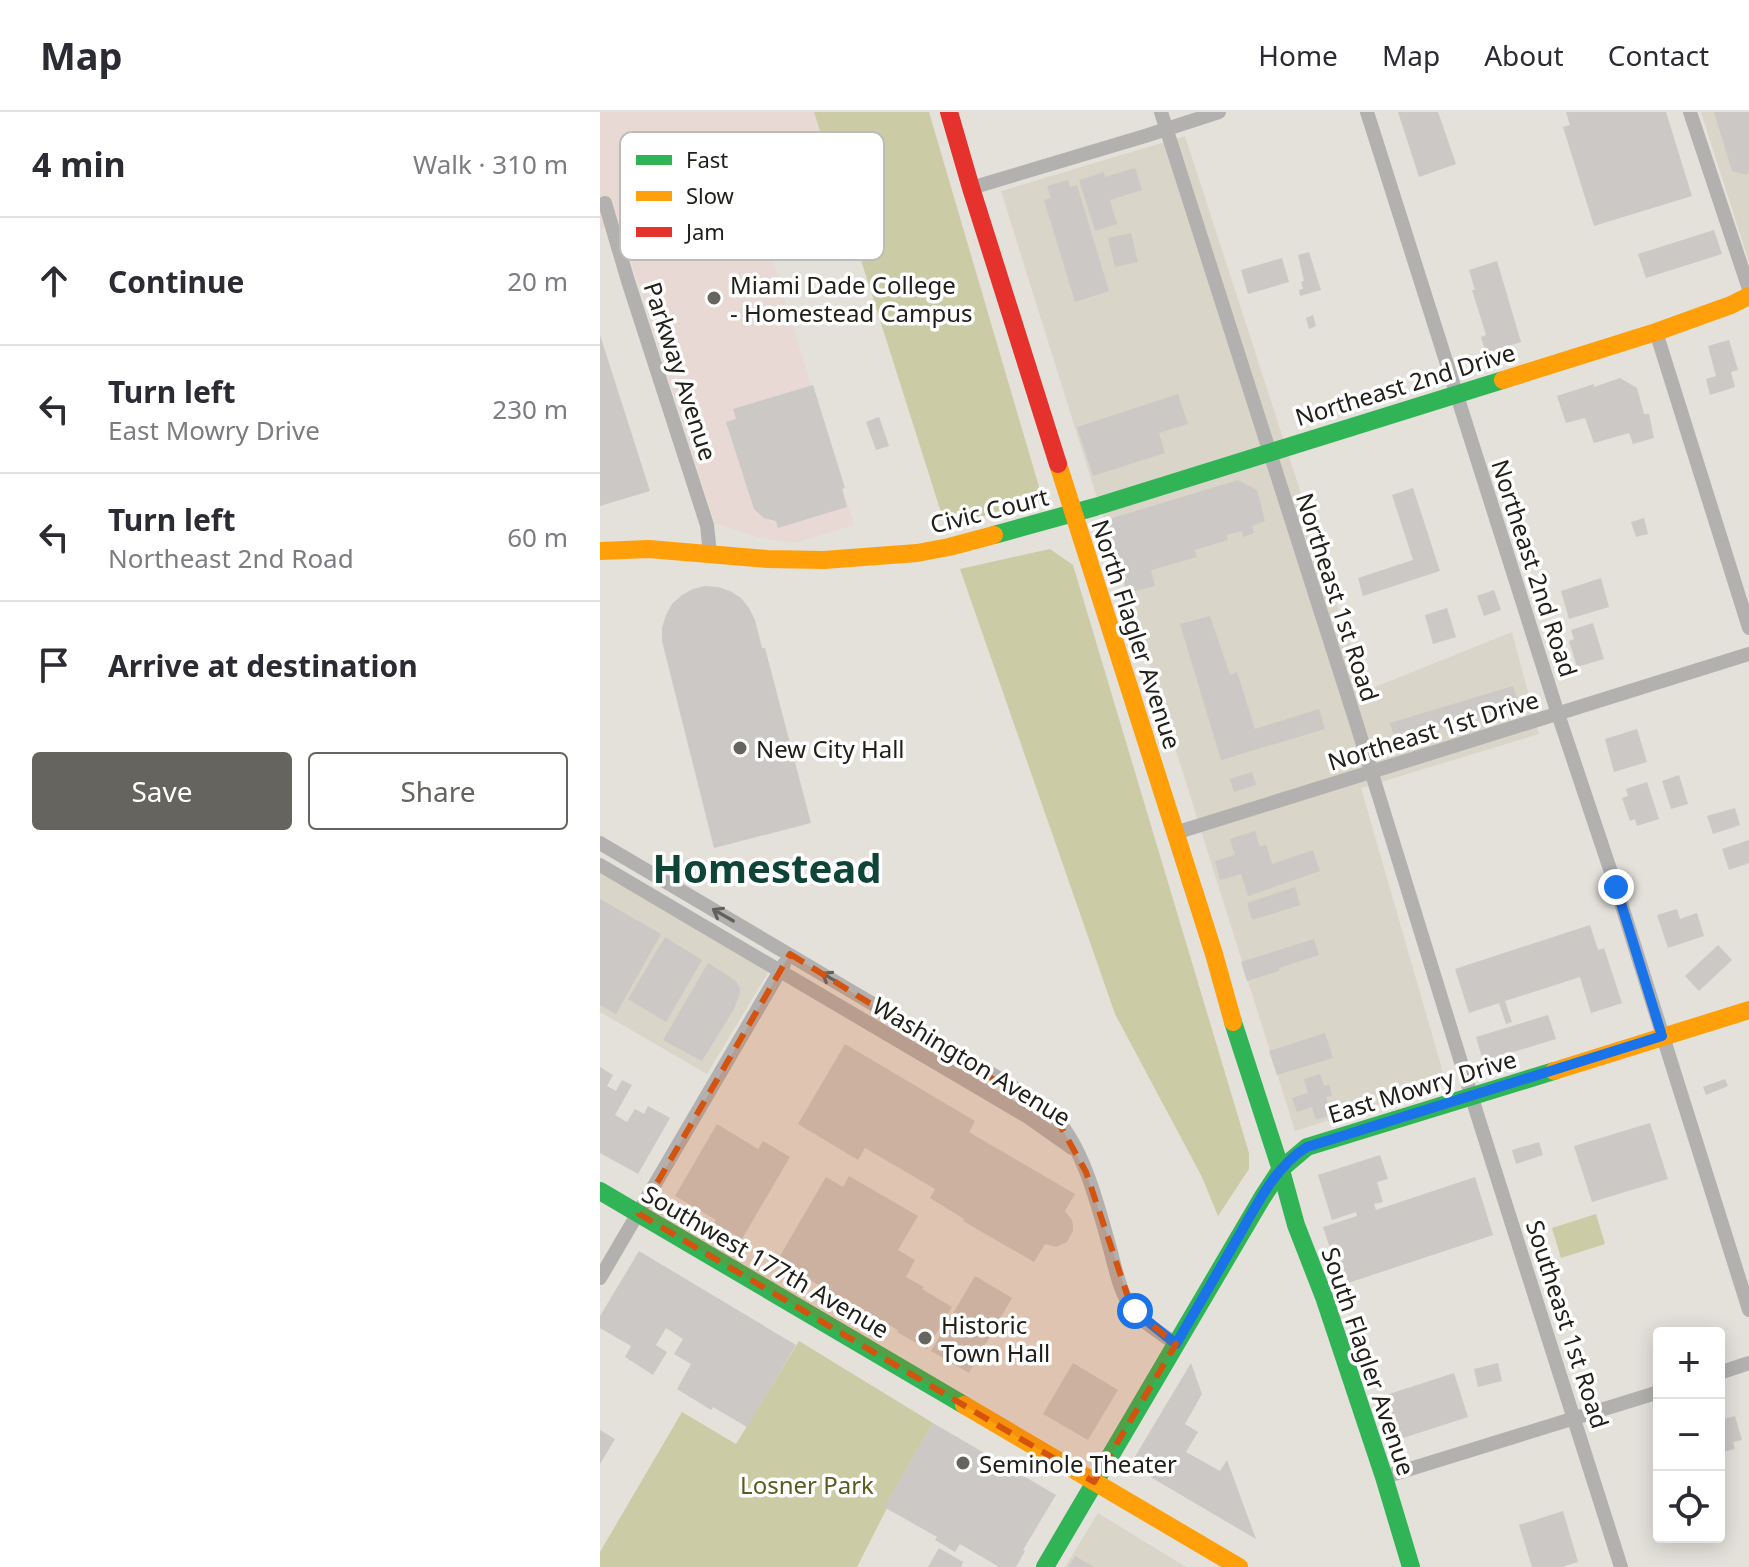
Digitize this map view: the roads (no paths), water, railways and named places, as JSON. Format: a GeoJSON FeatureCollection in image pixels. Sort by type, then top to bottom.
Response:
{"type":"FeatureCollection","features":[{"type":"Feature","properties":{"kind":"street","name":"North Flagler Avenue"},"geometry":{"type":"LineString","coordinates":[[949,112],[1281,1170]]}},
{"type":"Feature","properties":{"kind":"street","name":"Northeast 1st Road"},"geometry":{"type":"LineString","coordinates":[[1161,112],[1471,1096]]}},
{"type":"Feature","properties":{"kind":"street"},"geometry":{"type":"LineString","coordinates":[[971,188],[1219,112]]}},
{"type":"Feature","properties":{"kind":"street","name":"Northeast 2nd Road"},"geometry":{"type":"LineString","coordinates":[[1367,112],[1749,1310]]}},
{"type":"Feature","properties":{"kind":"street"},"geometry":{"type":"LineString","coordinates":[[1690,112],[1749,289]]}},
{"type":"Feature","properties":{"kind":"street","name":"Parkway Avenue"},"geometry":{"type":"LineString","coordinates":[[605,203],[620,254]]}},
{"type":"Feature","properties":{"kind":"street","name":"Parkway Avenue"},"geometry":{"type":"LineString","coordinates":[[622,260],[707,525],[710,554]]}},
{"type":"Feature","properties":{"kind":"street","name":"Northeast 2nd Drive"},"geometry":{"type":"LineString","coordinates":[[1073,513],[1656,332],[1749,296]]}},
{"type":"Feature","properties":{"kind":"street"},"geometry":{"type":"LineString","coordinates":[[1656,332],[1749,628]]}},
{"type":"Feature","properties":{"kind":"street","name":"Civic Court"},"geometry":{"type":"LineString","coordinates":[[600,551],[649,549],[795,560],[866,558],[949,547],[1073,513]]}},
{"type":"Feature","properties":{"kind":"street","name":"Northeast 1st Drive"},"geometry":{"type":"LineString","coordinates":[[1175,833],[1749,654]]}},
{"type":"Feature","properties":{"kind":"street","name":"Washington Avenue"},"geometry":{"type":"LineString","coordinates":[[600,843],[1037,1102],[1056,1118],[1076,1151]]}},
{"type":"Feature","properties":{"kind":"street","name":"Washington Avenue"},"geometry":{"type":"LineString","coordinates":[[600,865],[1028,1117],[1076,1151]]}},
{"type":"Feature","properties":{"kind":"street"},"geometry":{"type":"LineString","coordinates":[[600,1278],[790,954]]}},
{"type":"Feature","properties":{"kind":"street","name":"East Mowry Drive"},"geometry":{"type":"LineString","coordinates":[[1045,1567],[1250,1217],[1281,1170],[1299,1151],[1749,1010]]}},
{"type":"Feature","properties":{"kind":"street","name":"Southeast 1st Road"},"geometry":{"type":"LineString","coordinates":[[1471,1096],[1621,1567]]}},
{"type":"Feature","properties":{"kind":"street"},"geometry":{"type":"LineString","coordinates":[[1076,1151],[1095,1197],[1119,1282],[1132,1309],[1176,1344]]}},
{"type":"Feature","properties":{"kind":"street","name":"South Flagler Avenue"},"geometry":{"type":"LineString","coordinates":[[1281,1170],[1296,1225],[1324,1297],[1411,1567]]}},
{"type":"Feature","properties":{"kind":"street","name":"Southwest 177th Avenue"},"geometry":{"type":"LineString","coordinates":[[600,1191],[1239,1567]]}},
{"type":"Feature","properties":{"kind":"street"},"geometry":{"type":"LineString","coordinates":[[1725,1371],[1749,1363]]}},
{"type":"Feature","properties":{"kind":"street"},"geometry":{"type":"LineString","coordinates":[[1384,1477],[1653,1394]]}},
{"type":"Feature","properties":{"kind":"place","name":"Miami Dade College - Homestead Campus"},"geometry":{"type":"Point","coordinates":[714,298]}},
{"type":"Feature","properties":{"kind":"place","name":"New City Hall"},"geometry":{"type":"Point","coordinates":[740,748]}},
{"type":"Feature","properties":{"kind":"place","name":"Historic Town Hall"},"geometry":{"type":"Point","coordinates":[925,1338]}},
{"type":"Feature","properties":{"kind":"place","name":"Seminole Theater"},"geometry":{"type":"Point","coordinates":[963,1463]}},
{"type":"Feature","properties":{"kind":"district","name":"Homestead"},"geometry":{"type":"Point","coordinates":[767,867]}},
{"type":"Feature","properties":{"kind":"park label","name":"Losner Park"},"geometry":{"type":"Point","coordinates":[807,1484]}}]}
